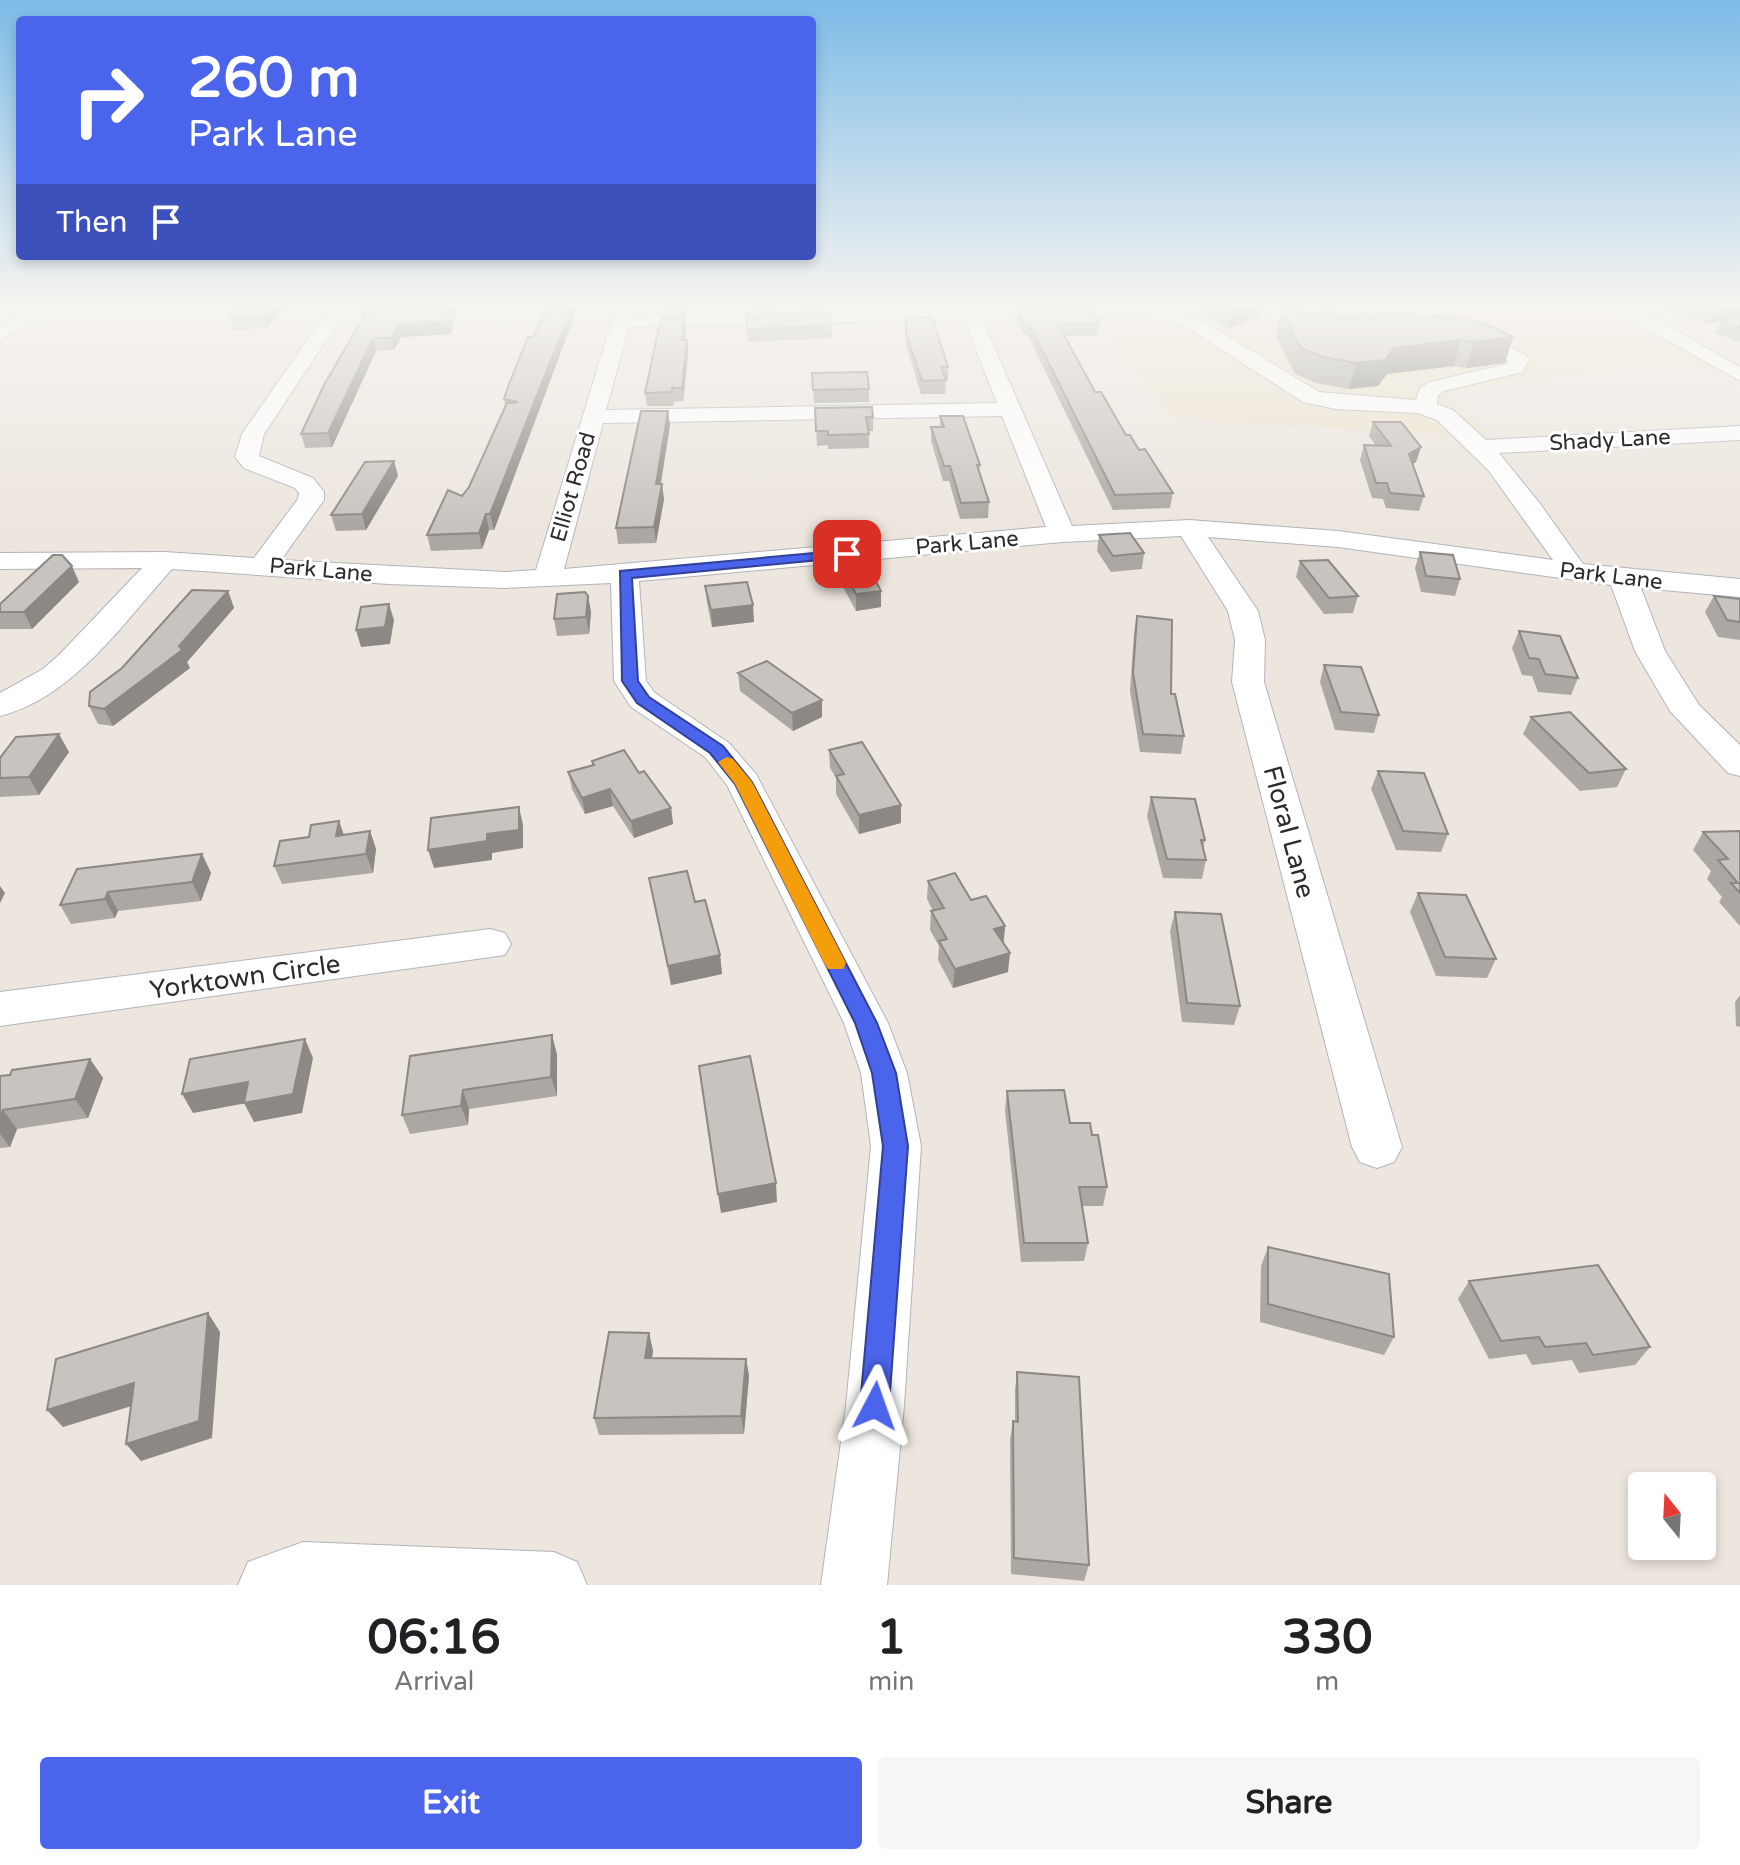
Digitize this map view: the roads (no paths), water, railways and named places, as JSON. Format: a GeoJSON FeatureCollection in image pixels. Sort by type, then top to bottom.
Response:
{"type":"FeatureCollection","features":[{"type":"Feature","properties":{"kind":"street"},"geometry":{"type":"LineString","coordinates":[[263,565],[311,500],[312,492],[304,483],[252,463],[247,457],[253,434],[291,378]]}},
{"type":"Feature","properties":{"kind":"street","name":"Elliot Road"},"geometry":{"type":"LineString","coordinates":[[547,579],[605,378]]}},
{"type":"Feature","properties":{"kind":"street"},"geometry":{"type":"LineString","coordinates":[[997,378],[1062,534]]}},
{"type":"Feature","properties":{"kind":"street"},"geometry":{"type":"LineString","coordinates":[[1282,378],[1318,400],[1443,413],[1480,447],[1553,538],[1574,572]]}},
{"type":"Feature","properties":{"kind":"street"},"geometry":{"type":"LineString","coordinates":[[1426,409],[1428,393],[1437,386],[1467,378]]}},
{"type":"Feature","properties":{"kind":"street"},"geometry":{"type":"LineString","coordinates":[[593,417],[1009,409]]}},
{"type":"Feature","properties":{"kind":"street","name":"Shady Lane"},"geometry":{"type":"LineString","coordinates":[[1480,447],[1740,433]]}},
{"type":"Feature","properties":{"kind":"street","name":"Park Lane"},"geometry":{"type":"LineString","coordinates":[[0,561],[165,560],[442,579],[547,579],[1062,534],[1189,528],[1338,539],[1623,578],[1740,588]]}},
{"type":"Feature","properties":{"kind":"street","name":"Floral Lane"},"geometry":{"type":"LineString","coordinates":[[1189,528],[1220,571],[1243,611],[1250,640],[1248,682],[1377,1147]]}},
{"type":"Feature","properties":{"kind":"street"},"geometry":{"type":"LineString","coordinates":[[0,706],[54,676],[70,662],[165,560]]}},
{"type":"Feature","properties":{"kind":"street"},"geometry":{"type":"LineString","coordinates":[[625,574],[630,681],[643,700],[717,750],[743,782],[866,1023],[884,1073],[896,1146],[875,1406],[854,1585]]}},
{"type":"Feature","properties":{"kind":"street"},"geometry":{"type":"LineString","coordinates":[[1623,578],[1650,651],[1686,711],[1740,765]]}},
{"type":"Feature","properties":{"kind":"street","name":"Yorktown Circle"},"geometry":{"type":"LineString","coordinates":[[0,1009],[490,944]]}},
{"type":"Feature","properties":{"kind":"street"},"geometry":{"type":"LineString","coordinates":[[271,1585],[303,1574],[554,1585]]}}]}
